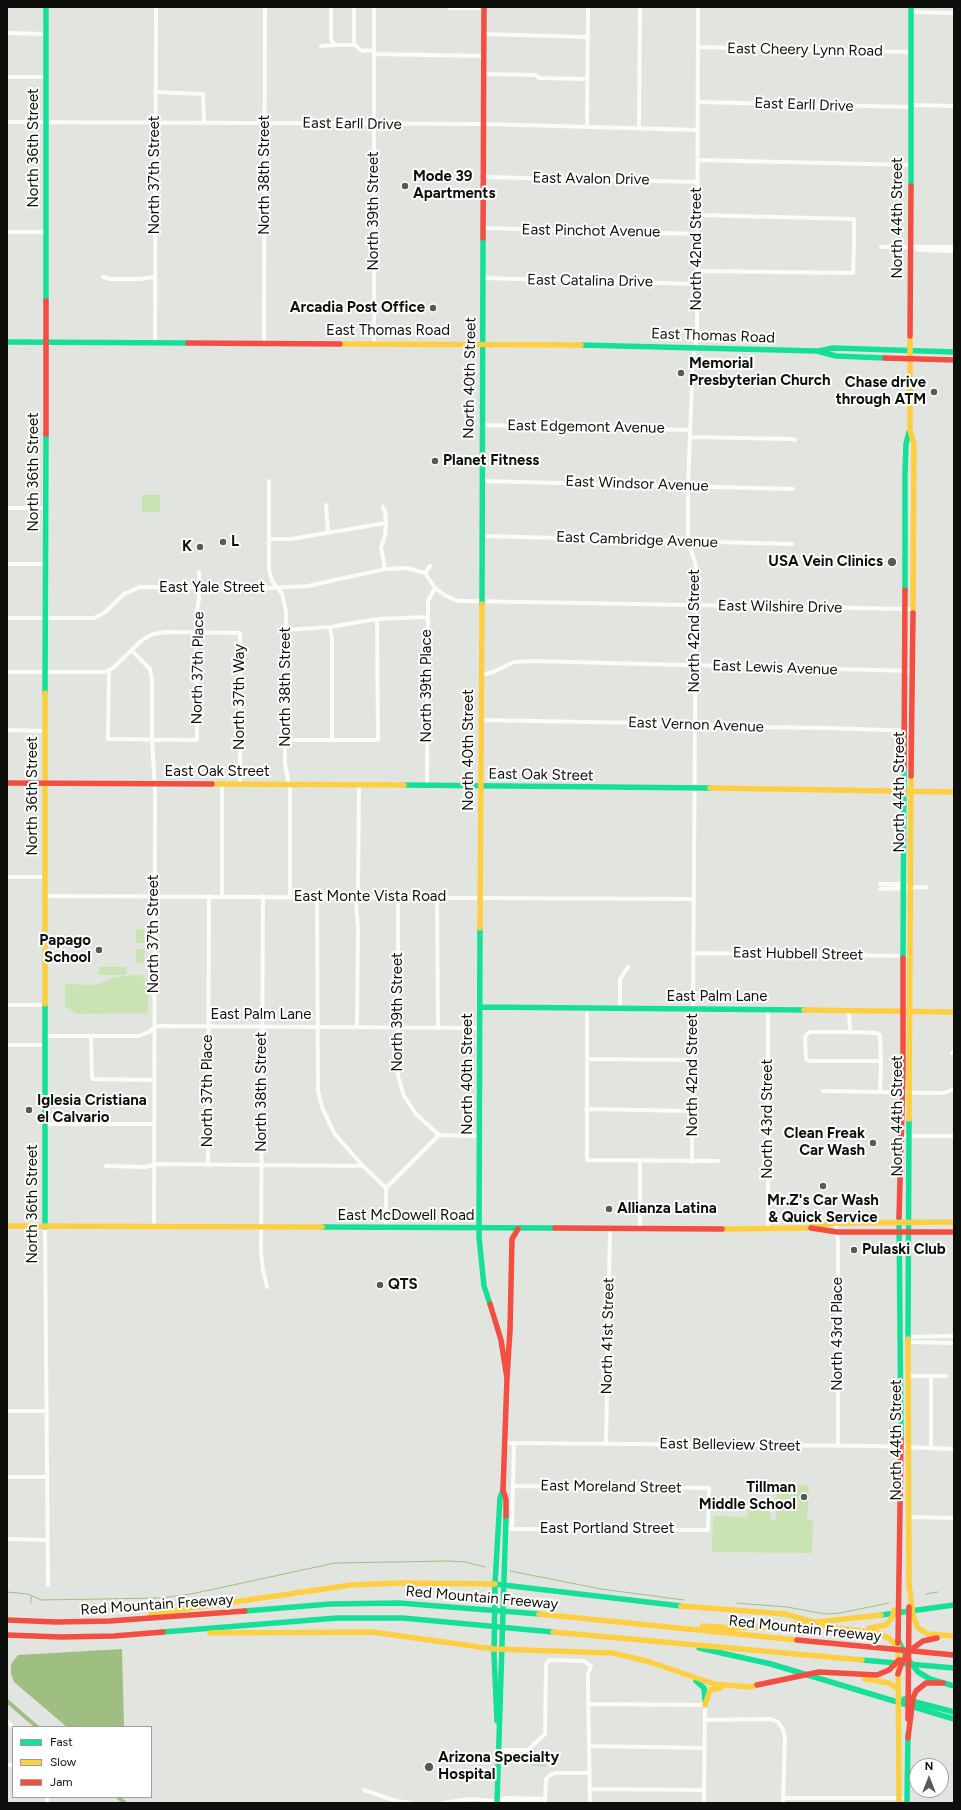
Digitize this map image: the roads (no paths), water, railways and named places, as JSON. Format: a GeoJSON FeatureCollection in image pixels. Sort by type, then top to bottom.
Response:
{"type":"FeatureCollection","features":[{"type":"Feature","properties":{"kind":"main road","name":"North 36th Street"},"geometry":{"type":"LineString","coordinates":[[45,1227],[46,7]]}},
{"type":"Feature","properties":{"kind":"main road","name":"North 40th Street"},"geometry":{"type":"LineString","coordinates":[[484,8],[484,228],[481,425],[481,1028],[479,1229],[480,1261],[484,1286],[501,1340],[507,1378],[503,1490],[500,1498],[495,1584],[495,1704],[498,1732],[497,1802]]}},
{"type":"Feature","properties":{"kind":"main road","name":"North 44th Street"},"geometry":{"type":"LineString","coordinates":[[899,1801],[898,1640],[901,1447],[899,1222],[903,1093],[903,956],[908,887],[912,792],[912,573],[914,444],[910,430],[911,9]]}},
{"type":"Feature","properties":{"kind":"main road","name":"East Thomas Road"},"geometry":{"type":"LineString","coordinates":[[7,342],[374,343],[695,347],[817,351],[836,356],[954,360]]}},
{"type":"Feature","properties":{"kind":"main road","name":"East Thomas Road"},"geometry":{"type":"LineString","coordinates":[[817,351],[832,348],[954,352]]}},
{"type":"Feature","properties":{"kind":"main road","name":"North 44th Street"},"geometry":{"type":"LineString","coordinates":[[898,1674],[906,1655],[909,1639],[908,1232],[911,956],[904,792],[904,573],[906,444],[910,430]]}},
{"type":"Feature","properties":{"kind":"main road","name":"East Oak Street"},"geometry":{"type":"LineString","coordinates":[[7,783],[427,785],[954,792]]}},
{"type":"Feature","properties":{"kind":"main road","name":"East Palm Lane"},"geometry":{"type":"LineString","coordinates":[[481,1007],[954,1012]]}},
{"type":"Feature","properties":{"kind":"main road","name":"East McDowell Road"},"geometry":{"type":"LineString","coordinates":[[806,1228],[835,1222],[954,1222]]}},
{"type":"Feature","properties":{"kind":"main road","name":"East McDowell Road"},"geometry":{"type":"LineString","coordinates":[[7,1226],[479,1229],[806,1228],[837,1232],[954,1232]]}},
{"type":"Feature","properties":{"kind":"main road"},"geometry":{"type":"LineString","coordinates":[[507,1378],[510,1330],[512,1239],[518,1229]]}},
{"type":"Feature","properties":{"kind":"main road"},"geometry":{"type":"LineString","coordinates":[[900,1479],[904,1512],[908,1518],[900,1526]]}},
{"type":"Feature","properties":{"kind":"main road","name":"North 40th Street"},"geometry":{"type":"LineString","coordinates":[[498,1732],[501,1705],[506,1499],[503,1490]]}},
{"type":"Feature","properties":{"kind":"main road","name":"Red Mountain Freeway"},"geometry":{"type":"LineString","coordinates":[[110,1621],[340,1586],[402,1583],[495,1584],[661,1604],[778,1613],[829,1627],[848,1630]]}},
{"type":"Feature","properties":{"kind":"main road"},"geometry":{"type":"LineString","coordinates":[[909,1583],[914,1619],[918,1628],[930,1634],[954,1637]]}},
{"type":"Feature","properties":{"kind":"main road"},"geometry":{"type":"LineString","coordinates":[[848,1630],[876,1628],[888,1624],[893,1616],[899,1586]]}},
{"type":"Feature","properties":{"kind":"main road","name":"Red Mountain Freeway"},"geometry":{"type":"LineString","coordinates":[[7,1620],[62,1622],[110,1621],[343,1603],[413,1604],[515,1612],[880,1649],[954,1655]]}},
{"type":"Feature","properties":{"kind":"main road"},"geometry":{"type":"LineString","coordinates":[[932,1610],[954,1605]]}},
{"type":"Feature","properties":{"kind":"main road"},"geometry":{"type":"LineString","coordinates":[[657,1626],[742,1628],[788,1625],[932,1610],[954,1610]]}},
{"type":"Feature","properties":{"kind":"main road","name":"Red Mountain Freeway"},"geometry":{"type":"LineString","coordinates":[[7,1635],[94,1637],[350,1618],[416,1619],[954,1668]]}},
{"type":"Feature","properties":{"kind":"main road"},"geometry":{"type":"LineString","coordinates":[[848,1630],[872,1631],[882,1634],[894,1642],[898,1649],[906,1655],[909,1673],[907,1800]]}},
{"type":"Feature","properties":{"kind":"main road"},"geometry":{"type":"LineString","coordinates":[[180,1631],[225,1633],[372,1632],[502,1650],[587,1651],[613,1654],[650,1662],[714,1684],[749,1687]]}},
{"type":"Feature","properties":{"kind":"main road"},"geometry":{"type":"LineString","coordinates":[[705,1705],[708,1693],[714,1689],[733,1690],[813,1673],[836,1672],[877,1675],[889,1670],[898,1661],[926,1640],[954,1637]]}},
{"type":"Feature","properties":{"kind":"main road"},"geometry":{"type":"LineString","coordinates":[[631,1639],[733,1655],[930,1709],[954,1712]]}},
{"type":"Feature","properties":{"kind":"main road"},"geometry":{"type":"LineString","coordinates":[[898,1640],[906,1655],[920,1674],[954,1686]]}},
{"type":"Feature","properties":{"kind":"main road"},"geometry":{"type":"LineString","coordinates":[[836,1672],[889,1683],[898,1689]]}},
{"type":"Feature","properties":{"kind":"main road"},"geometry":{"type":"LineString","coordinates":[[686,1675],[703,1686],[705,1705]]}},
{"type":"Feature","properties":{"kind":"main road"},"geometry":{"type":"LineString","coordinates":[[908,1738],[913,1698],[916,1691],[926,1682],[943,1683]]}},
{"type":"Feature","properties":{"kind":"main road"},"geometry":{"type":"LineString","coordinates":[[930,1709],[954,1719]]}},
{"type":"Feature","properties":{"kind":"street","name":"North 37th Street"},"geometry":{"type":"LineString","coordinates":[[155,342],[156,7]]}},
{"type":"Feature","properties":{"kind":"street","name":"North 38th Street"},"geometry":{"type":"LineString","coordinates":[[264,343],[265,7]]}},
{"type":"Feature","properties":{"kind":"street"},"geometry":{"type":"LineString","coordinates":[[331,7],[331,38],[333,43],[336,45]]}},
{"type":"Feature","properties":{"kind":"street"},"geometry":{"type":"LineString","coordinates":[[354,7],[355,45]]}},
{"type":"Feature","properties":{"kind":"street","name":"North 39th Street"},"geometry":{"type":"LineString","coordinates":[[374,7],[374,343]]}},
{"type":"Feature","properties":{"kind":"street"},"geometry":{"type":"LineString","coordinates":[[587,126],[588,7]]}},
{"type":"Feature","properties":{"kind":"street"},"geometry":{"type":"LineString","coordinates":[[639,128],[640,7]]}},
{"type":"Feature","properties":{"kind":"street","name":"North 42nd Street"},"geometry":{"type":"LineString","coordinates":[[692,1162],[696,606],[695,562],[688,542],[688,486],[693,356],[697,340],[698,7]]}},
{"type":"Feature","properties":{"kind":"street"},"geometry":{"type":"LineString","coordinates":[[450,8],[484,8]]}},
{"type":"Feature","properties":{"kind":"street"},"geometry":{"type":"LineString","coordinates":[[911,9],[954,13]]}},
{"type":"Feature","properties":{"kind":"street"},"geometry":{"type":"LineString","coordinates":[[7,33],[46,34]]}},
{"type":"Feature","properties":{"kind":"street"},"geometry":{"type":"LineString","coordinates":[[484,34],[588,37]]}},
{"type":"Feature","properties":{"kind":"street"},"geometry":{"type":"LineString","coordinates":[[322,46],[355,45],[360,49],[374,51],[484,56]]}},
{"type":"Feature","properties":{"kind":"street","name":"East Cheery Lynn Road"},"geometry":{"type":"LineString","coordinates":[[699,47],[911,52]]}},
{"type":"Feature","properties":{"kind":"street"},"geometry":{"type":"LineString","coordinates":[[484,74],[535,75],[540,78],[587,79]]}},
{"type":"Feature","properties":{"kind":"street"},"geometry":{"type":"LineString","coordinates":[[7,77],[46,77]]}},
{"type":"Feature","properties":{"kind":"street"},"geometry":{"type":"LineString","coordinates":[[155,92],[203,94],[204,123]]}},
{"type":"Feature","properties":{"kind":"street","name":"East Earll Drive"},"geometry":{"type":"LineString","coordinates":[[698,102],[954,106]]}},
{"type":"Feature","properties":{"kind":"street","name":"East Earll Drive"},"geometry":{"type":"LineString","coordinates":[[7,122],[484,124],[698,130]]}},
{"type":"Feature","properties":{"kind":"street"},"geometry":{"type":"LineString","coordinates":[[698,160],[911,165]]}},
{"type":"Feature","properties":{"kind":"street","name":"East Avalon Drive"},"geometry":{"type":"LineString","coordinates":[[484,177],[698,182]]}},
{"type":"Feature","properties":{"kind":"street"},"geometry":{"type":"LineString","coordinates":[[697,271],[853,273],[854,219],[698,215]]}},
{"type":"Feature","properties":{"kind":"street","name":"East Pinchot Avenue"},"geometry":{"type":"LineString","coordinates":[[484,228],[698,234]]}},
{"type":"Feature","properties":{"kind":"street"},"geometry":{"type":"LineString","coordinates":[[7,232],[46,232]]}},
{"type":"Feature","properties":{"kind":"street"},"geometry":{"type":"LineString","coordinates":[[881,247],[954,247]]}},
{"type":"Feature","properties":{"kind":"street"},"geometry":{"type":"LineString","coordinates":[[911,247],[919,250],[954,251]]}},
{"type":"Feature","properties":{"kind":"street"},"geometry":{"type":"LineString","coordinates":[[103,277],[110,279],[138,279],[155,277]]}},
{"type":"Feature","properties":{"kind":"street","name":"East Catalina Drive"},"geometry":{"type":"LineString","coordinates":[[483,278],[697,284]]}},
{"type":"Feature","properties":{"kind":"street","name":"East Edgemont Avenue"},"geometry":{"type":"LineString","coordinates":[[481,425],[690,430]]}},
{"type":"Feature","properties":{"kind":"street"},"geometry":{"type":"LineString","coordinates":[[690,437],[796,440]]}},
{"type":"Feature","properties":{"kind":"street","name":"North 38th Street"},"geometry":{"type":"LineString","coordinates":[[269,481],[269,569],[272,581],[282,594],[286,605],[285,764],[289,784],[290,897]]}},
{"type":"Feature","properties":{"kind":"street","name":"East Windsor Avenue"},"geometry":{"type":"LineString","coordinates":[[481,481],[793,489]]}},
{"type":"Feature","properties":{"kind":"street"},"geometry":{"type":"LineString","coordinates":[[326,505],[328,532]]}},
{"type":"Feature","properties":{"kind":"street"},"geometry":{"type":"LineString","coordinates":[[383,507],[385,511],[386,523],[381,547],[385,569]]}},
{"type":"Feature","properties":{"kind":"street"},"geometry":{"type":"LineString","coordinates":[[7,508],[46,508]]}},
{"type":"Feature","properties":{"kind":"street"},"geometry":{"type":"LineString","coordinates":[[269,539],[291,539],[386,523]]}},
{"type":"Feature","properties":{"kind":"street","name":"East Cambridge Avenue"},"geometry":{"type":"LineString","coordinates":[[482,536],[792,544]]}},
{"type":"Feature","properties":{"kind":"street"},"geometry":{"type":"LineString","coordinates":[[7,564],[46,564]]}},
{"type":"Feature","properties":{"kind":"street"},"geometry":{"type":"LineString","coordinates":[[430,566],[425,573],[435,588],[446,596],[458,601],[481,602]]}},
{"type":"Feature","properties":{"kind":"street","name":"East Yale Street"},"geometry":{"type":"LineString","coordinates":[[7,618],[94,618],[104,613],[129,591],[140,587],[276,588],[308,586],[385,569],[407,568],[425,573]]}},
{"type":"Feature","properties":{"kind":"street","name":"North 37th Place"},"geometry":{"type":"LineString","coordinates":[[152,739],[197,740],[196,632],[199,572]]}},
{"type":"Feature","properties":{"kind":"street"},"geometry":{"type":"LineString","coordinates":[[904,573],[912,573]]}},
{"type":"Feature","properties":{"kind":"street","name":"North 39th Place"},"geometry":{"type":"LineString","coordinates":[[427,785],[427,617],[428,601],[435,588]]}},
{"type":"Feature","properties":{"kind":"street","name":"East Wilshire Drive"},"geometry":{"type":"LineString","coordinates":[[481,602],[912,609]]}},
{"type":"Feature","properties":{"kind":"street"},"geometry":{"type":"LineString","coordinates":[[286,630],[330,627],[377,619],[427,617]]}},
{"type":"Feature","properties":{"kind":"street"},"geometry":{"type":"LineString","coordinates":[[285,740],[378,740],[377,619]]}},
{"type":"Feature","properties":{"kind":"street"},"geometry":{"type":"LineString","coordinates":[[330,627],[332,639],[332,740]]}},
{"type":"Feature","properties":{"kind":"street"},"geometry":{"type":"LineString","coordinates":[[7,672],[109,671],[142,640],[153,634],[167,632],[196,632]]}},
{"type":"Feature","properties":{"kind":"street","name":"North 37th Way"},"geometry":{"type":"LineString","coordinates":[[196,632],[240,633],[240,784]]}},
{"type":"Feature","properties":{"kind":"street","name":"North 37th Street"},"geometry":{"type":"LineString","coordinates":[[131,650],[150,669],[152,674],[152,739],[155,784],[154,1226]]}},
{"type":"Feature","properties":{"kind":"street","name":"East Lewis Avenue"},"geometry":{"type":"LineString","coordinates":[[481,674],[493,672],[514,662],[912,671]]}},
{"type":"Feature","properties":{"kind":"street"},"geometry":{"type":"LineString","coordinates":[[109,671],[108,739],[152,739]]}},
{"type":"Feature","properties":{"kind":"street","name":"East Vernon Avenue"},"geometry":{"type":"LineString","coordinates":[[481,720],[695,724],[747,728],[912,731]]}},
{"type":"Feature","properties":{"kind":"street"},"geometry":{"type":"LineString","coordinates":[[7,730],[45,730]]}},
{"type":"Feature","properties":{"kind":"street"},"geometry":{"type":"LineString","coordinates":[[222,784],[222,896]]}},
{"type":"Feature","properties":{"kind":"street"},"geometry":{"type":"LineString","coordinates":[[357,1027],[359,785]]}},
{"type":"Feature","properties":{"kind":"street"},"geometry":{"type":"LineString","coordinates":[[7,877],[45,876]]}},
{"type":"Feature","properties":{"kind":"street"},"geometry":{"type":"LineString","coordinates":[[880,884],[899,884],[908,887]]}},
{"type":"Feature","properties":{"kind":"street"},"geometry":{"type":"LineString","coordinates":[[880,889],[926,887]]}},
{"type":"Feature","properties":{"kind":"street","name":"East Monte Vista Road"},"geometry":{"type":"LineString","coordinates":[[45,896],[694,899]]}},
{"type":"Feature","properties":{"kind":"street","name":"North 37th Place"},"geometry":{"type":"LineString","coordinates":[[208,1165],[209,896]]}},
{"type":"Feature","properties":{"kind":"street","name":"North 38th Street"},"geometry":{"type":"LineString","coordinates":[[263,896],[261,1261],[267,1287]]}},
{"type":"Feature","properties":{"kind":"street"},"geometry":{"type":"LineString","coordinates":[[317,897],[317,1086],[322,1107],[334,1133],[363,1166],[386,1188]]}},
{"type":"Feature","properties":{"kind":"street","name":"North 39th Street"},"geometry":{"type":"LineString","coordinates":[[398,897],[397,1065],[400,1086],[404,1096],[416,1114],[439,1135]]}},
{"type":"Feature","properties":{"kind":"street"},"geometry":{"type":"LineString","coordinates":[[437,898],[438,1027]]}},
{"type":"Feature","properties":{"kind":"street","name":"East Hubbell Street"},"geometry":{"type":"LineString","coordinates":[[694,953],[911,956]]}},
{"type":"Feature","properties":{"kind":"street"},"geometry":{"type":"LineString","coordinates":[[620,1008],[620,979],[628,967]]}},
{"type":"Feature","properties":{"kind":"street"},"geometry":{"type":"LineString","coordinates":[[7,1005],[45,1005]]}},
{"type":"Feature","properties":{"kind":"street"},"geometry":{"type":"LineString","coordinates":[[587,1008],[587,1160],[718,1161]]}},
{"type":"Feature","properties":{"kind":"street","name":"North 43rd Street"},"geometry":{"type":"LineString","coordinates":[[768,1009],[768,1228]]}},
{"type":"Feature","properties":{"kind":"street"},"geometry":{"type":"LineString","coordinates":[[849,1010],[850,1032]]}},
{"type":"Feature","properties":{"kind":"street","name":"East Palm Lane"},"geometry":{"type":"LineString","coordinates":[[45,1036],[139,1036],[149,1032],[154,1027],[208,1026],[481,1028]]}},
{"type":"Feature","properties":{"kind":"street"},"geometry":{"type":"LineString","coordinates":[[880,1092],[881,1061],[880,1035],[877,1033],[850,1032],[810,1032],[806,1034],[805,1057],[809,1061],[881,1061]]}},
{"type":"Feature","properties":{"kind":"street"},"geometry":{"type":"LineString","coordinates":[[91,1036],[92,1079],[154,1080]]}},
{"type":"Feature","properties":{"kind":"street"},"geometry":{"type":"LineString","coordinates":[[7,1045],[45,1045]]}},
{"type":"Feature","properties":{"kind":"street"},"geometry":{"type":"LineString","coordinates":[[587,1059],[693,1060]]}},
{"type":"Feature","properties":{"kind":"street"},"geometry":{"type":"LineString","coordinates":[[823,1091],[944,1093],[954,1089]]}},
{"type":"Feature","properties":{"kind":"street"},"geometry":{"type":"LineString","coordinates":[[586,1109],[692,1111]]}},
{"type":"Feature","properties":{"kind":"street"},"geometry":{"type":"LineString","coordinates":[[45,1124],[154,1124]]}},
{"type":"Feature","properties":{"kind":"street"},"geometry":{"type":"LineString","coordinates":[[386,1228],[386,1188],[439,1135],[480,1136]]}},
{"type":"Feature","properties":{"kind":"street"},"geometry":{"type":"LineString","coordinates":[[901,1136],[954,1136]]}},
{"type":"Feature","properties":{"kind":"street"},"geometry":{"type":"LineString","coordinates":[[640,1161],[640,1229]]}},
{"type":"Feature","properties":{"kind":"street"},"geometry":{"type":"LineString","coordinates":[[106,1166],[363,1166]]}},
{"type":"Feature","properties":{"kind":"street","name":"North 43rd Place"},"geometry":{"type":"LineString","coordinates":[[835,1222],[837,1232],[838,1446]]}},
{"type":"Feature","properties":{"kind":"street","name":"North 36th Street"},"geometry":{"type":"LineString","coordinates":[[45,1227],[48,1585]]}},
{"type":"Feature","properties":{"kind":"street","name":"North 41st Street"},"geometry":{"type":"LineString","coordinates":[[606,1444],[610,1229]]}},
{"type":"Feature","properties":{"kind":"street"},"geometry":{"type":"LineString","coordinates":[[909,1340],[954,1336]]}},
{"type":"Feature","properties":{"kind":"street"},"geometry":{"type":"LineString","coordinates":[[900,1337],[909,1340],[954,1342]]}},
{"type":"Feature","properties":{"kind":"street"},"geometry":{"type":"LineString","coordinates":[[909,1376],[946,1376]]}},
{"type":"Feature","properties":{"kind":"street"},"geometry":{"type":"LineString","coordinates":[[931,1376],[931,1449]]}},
{"type":"Feature","properties":{"kind":"street"},"geometry":{"type":"LineString","coordinates":[[7,1411],[46,1411]]}},
{"type":"Feature","properties":{"kind":"street","name":"East Belleview Street"},"geometry":{"type":"LineString","coordinates":[[505,1443],[838,1446],[954,1449]]}},
{"type":"Feature","properties":{"kind":"street"},"geometry":{"type":"LineString","coordinates":[[512,1529],[514,1443]]}},
{"type":"Feature","properties":{"kind":"street"},"geometry":{"type":"LineString","coordinates":[[7,1477],[46,1477]]}},
{"type":"Feature","properties":{"kind":"street","name":"East Moreland Street"},"geometry":{"type":"LineString","coordinates":[[513,1486],[709,1488],[708,1530]]}},
{"type":"Feature","properties":{"kind":"street"},"geometry":{"type":"LineString","coordinates":[[908,1518],[954,1518]]}},
{"type":"Feature","properties":{"kind":"street","name":"East Portland Street"},"geometry":{"type":"LineString","coordinates":[[505,1529],[708,1530]]}},
{"type":"Feature","properties":{"kind":"street"},"geometry":{"type":"LineString","coordinates":[[7,1539],[47,1540]]}},
{"type":"Feature","properties":{"kind":"street"},"geometry":{"type":"LineString","coordinates":[[498,1750],[528,1750],[545,1734],[546,1664],[549,1660],[584,1661],[591,1666],[588,1674],[590,1803]]}},
{"type":"Feature","properties":{"kind":"street"},"geometry":{"type":"LineString","coordinates":[[588,1704],[705,1705],[704,1803]]}},
{"type":"Feature","properties":{"kind":"street"},"geometry":{"type":"LineString","coordinates":[[705,1720],[771,1719],[778,1722],[782,1728],[784,1736],[783,1800],[907,1800]]}},
{"type":"Feature","properties":{"kind":"street"},"geometry":{"type":"LineString","coordinates":[[589,1746],[705,1748]]}},
{"type":"Feature","properties":{"kind":"street"},"geometry":{"type":"LineString","coordinates":[[442,1803],[471,1799],[497,1802],[506,1798],[545,1802],[546,1779],[550,1775],[555,1773],[589,1773]]}},
{"type":"Feature","properties":{"kind":"street"},"geometry":{"type":"LineString","coordinates":[[589,1789],[704,1790]]}},
{"type":"Feature","properties":{"kind":"street"},"geometry":{"type":"LineString","coordinates":[[364,1790],[380,1796],[410,1803]]}},
{"type":"Feature","properties":{"kind":"waterway"},"geometry":{"type":"LineString","coordinates":[[7,1592],[28,1594],[41,1600],[160,1598],[191,1594],[335,1563],[449,1561],[465,1562],[485,1567]]}},
{"type":"Feature","properties":{"kind":"waterway"},"geometry":{"type":"LineString","coordinates":[[510,1571],[601,1589],[684,1600]]}},
{"type":"Feature","properties":{"kind":"waterway"},"geometry":{"type":"LineString","coordinates":[[926,1594],[938,1592]]}},
{"type":"Feature","properties":{"kind":"waterway"},"geometry":{"type":"LineString","coordinates":[[31,1596],[31,1603]]}},
{"type":"Feature","properties":{"kind":"waterway"},"geometry":{"type":"LineString","coordinates":[[736,1603],[787,1607],[825,1614],[840,1613],[889,1603]]}},
{"type":"Feature","properties":{"kind":"waterway"},"geometry":{"type":"LineString","coordinates":[[7,1701],[36,1726]]}},
{"type":"Feature","properties":{"kind":"waterway"},"geometry":{"type":"LineString","coordinates":[[119,1798],[125,1803]]}},
{"type":"Feature","properties":{"kind":"place","name":"Mode 39 Apartments"},"geometry":{"type":"Point","coordinates":[405,186]}},
{"type":"Feature","properties":{"kind":"place","name":"Arcadia Post Office"},"geometry":{"type":"Point","coordinates":[433,308]}},
{"type":"Feature","properties":{"kind":"place","name":"Memorial Presbyterian Church"},"geometry":{"type":"Point","coordinates":[681,373]}},
{"type":"Feature","properties":{"kind":"place","name":"Chase drive through ATM"},"geometry":{"type":"Point","coordinates":[934,392]}},
{"type":"Feature","properties":{"kind":"place","name":"Planet Fitness"},"geometry":{"type":"Point","coordinates":[435,461]}},
{"type":"Feature","properties":{"kind":"place","name":"L"},"geometry":{"type":"Point","coordinates":[223,542]}},
{"type":"Feature","properties":{"kind":"place","name":"K"},"geometry":{"type":"Point","coordinates":[200,547]}},
{"type":"Feature","properties":{"kind":"place","name":"USA Vein Clinics"},"geometry":{"type":"Point","coordinates":[892,562]}},
{"type":"Feature","properties":{"kind":"place","name":"Papago School"},"geometry":{"type":"Point","coordinates":[99,950]}},
{"type":"Feature","properties":{"kind":"place","name":"Iglesia Cristiana el Calvario"},"geometry":{"type":"Point","coordinates":[29,1110]}},
{"type":"Feature","properties":{"kind":"place","name":"Clean Freak Car Wash"},"geometry":{"type":"Point","coordinates":[873,1143]}},
{"type":"Feature","properties":{"kind":"place","name":"Mr.Z's Car Wash & Quick Service"},"geometry":{"type":"Point","coordinates":[823,1186]}},
{"type":"Feature","properties":{"kind":"place","name":"Allianza Latina"},"geometry":{"type":"Point","coordinates":[609,1209]}},
{"type":"Feature","properties":{"kind":"place","name":"Pulaski Club"},"geometry":{"type":"Point","coordinates":[854,1250]}},
{"type":"Feature","properties":{"kind":"place","name":"QTS"},"geometry":{"type":"Point","coordinates":[380,1285]}},
{"type":"Feature","properties":{"kind":"place","name":"Tillman Middle School"},"geometry":{"type":"Point","coordinates":[804,1497]}},
{"type":"Feature","properties":{"kind":"place","name":"Arizona Specialty Hospital"},"geometry":{"type":"Point","coordinates":[429,1767]}}]}
